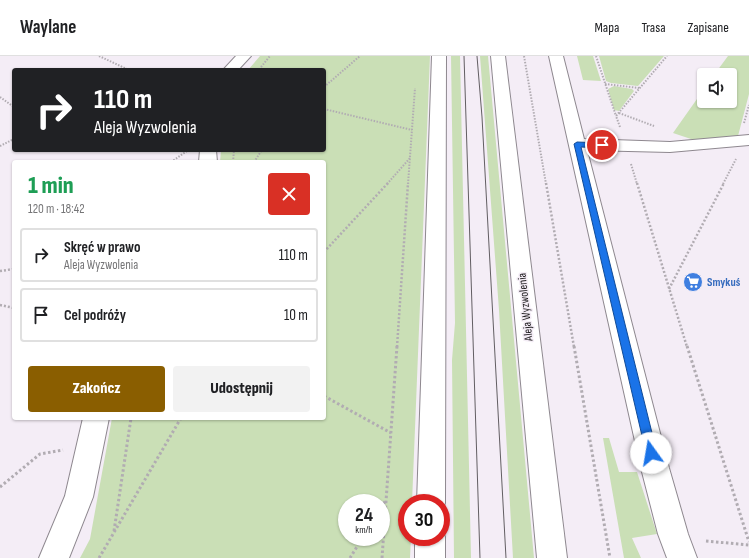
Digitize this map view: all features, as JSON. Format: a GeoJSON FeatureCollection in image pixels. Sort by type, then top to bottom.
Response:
{"type":"FeatureCollection","features":[{"type":"Feature","properties":{"kind":"main road"},"geometry":{"type":"LineString","coordinates":[[232,68],[244,56]]}},
{"type":"Feature","properties":{"kind":"main road"},"geometry":{"type":"LineString","coordinates":[[430,494],[439,56]]}},
{"type":"Feature","properties":{"kind":"main road","name":"Aleja Wyzwolenia"},"geometry":{"type":"LineString","coordinates":[[498,56],[552,558]]}},
{"type":"Feature","properties":{"kind":"main road"},"geometry":{"type":"LineString","coordinates":[[556,56],[655,468],[674,538],[682,558]]}},
{"type":"Feature","properties":{"kind":"main road"},"geometry":{"type":"LineString","coordinates":[[577,144],[626,147],[670,147],[749,140]]}},
{"type":"Feature","properties":{"kind":"main road"},"geometry":{"type":"LineString","coordinates":[[54,558],[79,497],[96,420]]}},
{"type":"Feature","properties":{"kind":"main road"},"geometry":{"type":"LineString","coordinates":[[430,546],[430,558]]}},
{"type":"Feature","properties":{"kind":"path"},"geometry":{"type":"LineString","coordinates":[[99,56],[124,68]]}},
{"type":"Feature","properties":{"kind":"path"},"geometry":{"type":"LineString","coordinates":[[260,68],[270,56]]}},
{"type":"Feature","properties":{"kind":"path"},"geometry":{"type":"LineString","coordinates":[[326,85],[360,56]]}},
{"type":"Feature","properties":{"kind":"path"},"geometry":{"type":"LineString","coordinates":[[524,56],[610,558]]}},
{"type":"Feature","properties":{"kind":"path"},"geometry":{"type":"LineString","coordinates":[[596,56],[626,147],[668,290],[749,542]]}},
{"type":"Feature","properties":{"kind":"path"},"geometry":{"type":"LineString","coordinates":[[616,116],[667,56]]}},
{"type":"Feature","properties":{"kind":"path"},"geometry":{"type":"LineString","coordinates":[[605,84],[640,88]]}},
{"type":"Feature","properties":{"kind":"path"},"geometry":{"type":"LineString","coordinates":[[386,494],[416,86]]}},
{"type":"Feature","properties":{"kind":"path"},"geometry":{"type":"LineString","coordinates":[[0,97],[12,106]]}},
{"type":"Feature","properties":{"kind":"path"},"geometry":{"type":"LineString","coordinates":[[326,109],[412,130]]}},
{"type":"Feature","properties":{"kind":"path"},"geometry":{"type":"LineString","coordinates":[[0,146],[12,140]]}},
{"type":"Feature","properties":{"kind":"path"},"geometry":{"type":"LineString","coordinates":[[174,160],[185,152]]}},
{"type":"Feature","properties":{"kind":"path"},"geometry":{"type":"LineString","coordinates":[[668,290],[739,154]]}},
{"type":"Feature","properties":{"kind":"path"},"geometry":{"type":"LineString","coordinates":[[326,250],[410,158]]}},
{"type":"Feature","properties":{"kind":"path"},"geometry":{"type":"LineString","coordinates":[[0,271],[12,269]]}},
{"type":"Feature","properties":{"kind":"path"},"geometry":{"type":"LineString","coordinates":[[0,305],[12,308]]}},
{"type":"Feature","properties":{"kind":"path"},"geometry":{"type":"LineString","coordinates":[[326,397],[391,433]]}},
{"type":"Feature","properties":{"kind":"path"},"geometry":{"type":"LineString","coordinates":[[114,534],[131,420]]}},
{"type":"Feature","properties":{"kind":"path"},"geometry":{"type":"LineString","coordinates":[[99,558],[180,420]]}},
{"type":"Feature","properties":{"kind":"path"},"geometry":{"type":"LineString","coordinates":[[0,488],[40,454],[67,449]]}},
{"type":"Feature","properties":{"kind":"path"},"geometry":{"type":"LineString","coordinates":[[674,538],[749,546]]}},
{"type":"Feature","properties":{"kind":"path"},"geometry":{"type":"LineString","coordinates":[[350,558],[357,546]]}},
{"type":"Feature","properties":{"kind":"path"},"geometry":{"type":"LineString","coordinates":[[382,558],[383,546]]}},
{"type":"Feature","properties":{"kind":"green space"},"geometry":{"type":"Polygon","coordinates":[[[260,56],[430,56],[412,494],[398,494],[398,546],[411,546],[410,558],[80,558],[90,539],[112,420],[326,420],[326,160],[220,160],[221,152],[326,152],[326,68],[250,68],[260,56]]]}},
{"type":"Feature","properties":{"kind":"green space"},"geometry":{"type":"Polygon","coordinates":[[[451,56],[460,56],[471,558],[454,558],[452,360],[455,323],[451,56]]]}},
{"type":"Feature","properties":{"kind":"green space"},"geometry":{"type":"Polygon","coordinates":[[[480,56],[488,56],[534,558],[513,558],[499,310],[480,56]]]}},
{"type":"Feature","properties":{"kind":"green space"},"geometry":{"type":"Polygon","coordinates":[[[577,56],[593,56],[601,81],[583,80],[577,56]]]}},
{"type":"Feature","properties":{"kind":"green space"},"geometry":{"type":"Polygon","coordinates":[[[599,56],[664,56],[638,86],[611,83],[606,81],[599,56]]]}},
{"type":"Feature","properties":{"kind":"green space"},"geometry":{"type":"Polygon","coordinates":[[[728,56],[749,56],[749,94],[738,136],[694,140],[673,133],[697,99],[697,108],[737,108],[737,68],[719,68],[728,56]]]}},
{"type":"Feature","properties":{"kind":"green space"},"geometry":{"type":"Polygon","coordinates":[[[614,86],[632,89],[634,91],[619,111],[614,110],[608,89],[614,86]]]}},
{"type":"Feature","properties":{"kind":"green space"},"geometry":{"type":"Polygon","coordinates":[[[603,438],[609,438],[619,472],[637,472],[657,534],[632,538],[641,558],[624,558],[603,438]]]}},
{"type":"Feature","properties":{"kind":"tram line"},"geometry":{"type":"LineString","coordinates":[[464,56],[480,558]]}},
{"type":"Feature","properties":{"kind":"tram line"},"geometry":{"type":"LineString","coordinates":[[477,56],[482,117],[506,558]]}},
{"type":"Feature","properties":{"kind":"place","name":"Smykuś"},"geometry":{"type":"Point","coordinates":[693,282]}},
{"type":"Feature","properties":{"kind":"route"},"geometry":{"type":"LineString","coordinates":[[602,145],[577,144],[651,453]]}}]}
